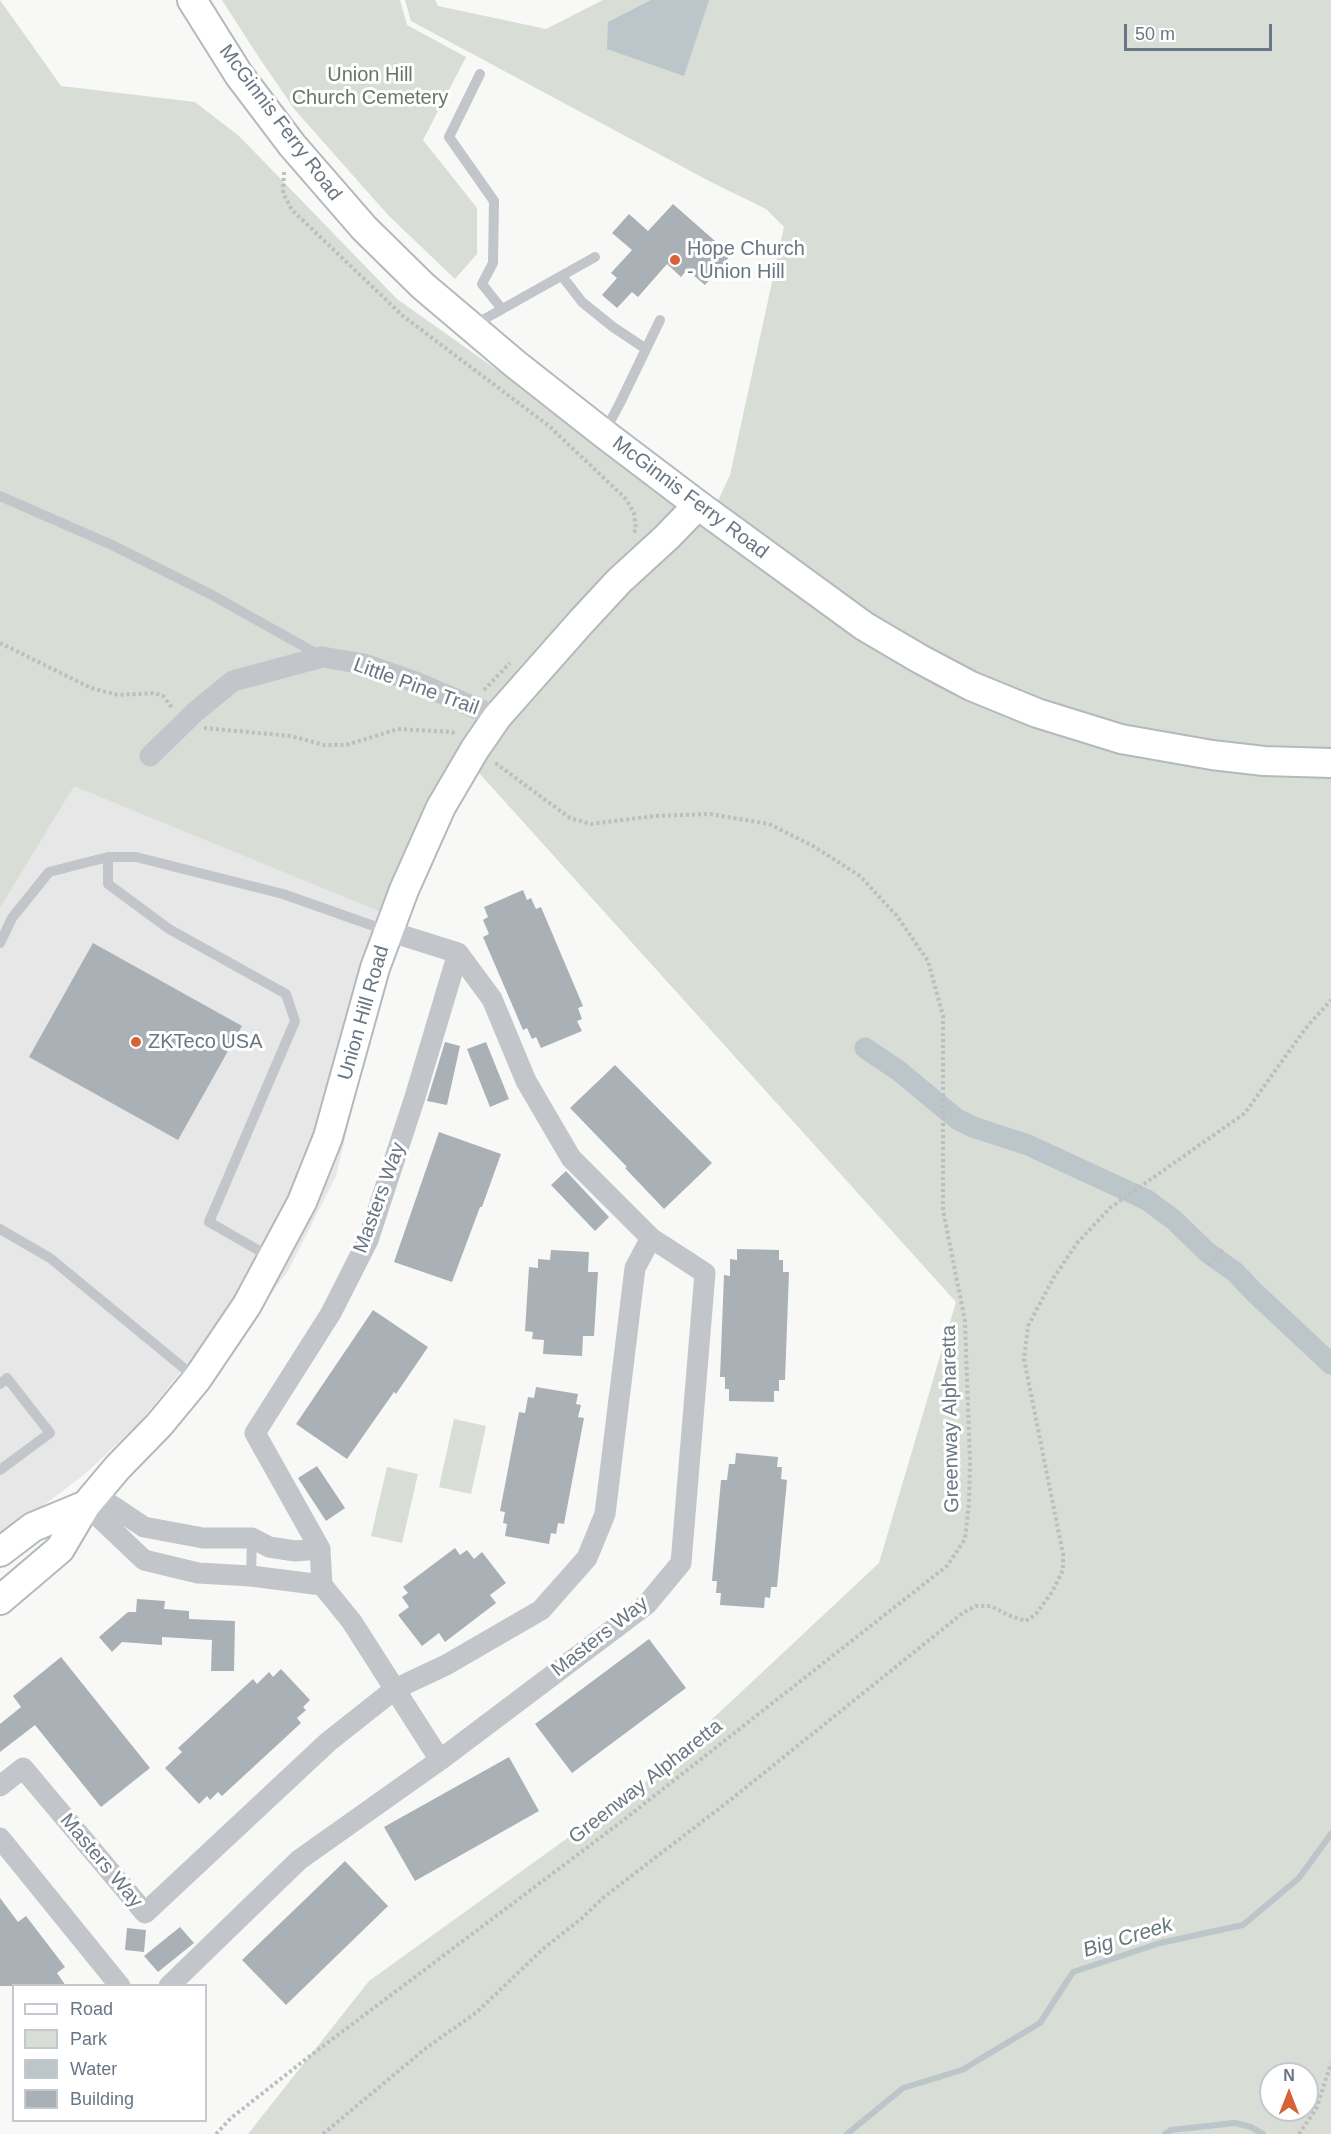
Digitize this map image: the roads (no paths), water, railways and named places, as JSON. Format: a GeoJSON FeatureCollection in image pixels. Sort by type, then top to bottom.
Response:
{"type":"FeatureCollection","features":[{"type":"Feature","properties":{"kind":"main road","name":"McGinnis Ferry Road"},"geometry":{"type":"LineString","coordinates":[[192,0],[239,75],[292,145],[334,196],[423,286],[514,363],[603,433],[698,506],[864,626],[971,686],[1037,713],[1121,739],[1212,755],[1263,761],[1331,763]]}},
{"type":"Feature","properties":{"kind":"main road","name":"Union Hill Road"},"geometry":{"type":"LineString","coordinates":[[0,1600],[60,1549],[91,1500],[197,1379],[247,1305],[302,1202],[328,1137],[375,968],[388,931],[441,807],[462,769],[497,717],[596,606],[698,506]]}},
{"type":"Feature","properties":{"kind":"main road","name":"Union Hill Road"},"geometry":{"type":"LineString","coordinates":[[0,1552],[33,1527],[91,1500]]}},
{"type":"Feature","properties":{"kind":"street","name":"Little Pine Trail"},"geometry":{"type":"LineString","coordinates":[[150,756],[195,712],[233,681],[322,657],[364,664],[418,683],[497,717]]}},
{"type":"Feature","properties":{"kind":"street"},"geometry":{"type":"LineString","coordinates":[[388,931],[458,953]]}},
{"type":"Feature","properties":{"kind":"street","name":"Masters Way"},"geometry":{"type":"LineString","coordinates":[[440,1760],[647,1604],[681,1563],[705,1273],[651,1238],[571,1158],[526,1081],[492,999],[458,953]]}},
{"type":"Feature","properties":{"kind":"street","name":"Masters Way"},"geometry":{"type":"LineString","coordinates":[[322,1585],[320,1549],[255,1433],[331,1313],[368,1240],[415,1097],[458,953]]}},
{"type":"Feature","properties":{"kind":"street","name":"Masters Way"},"geometry":{"type":"LineString","coordinates":[[0,1786],[23,1768],[145,1913],[328,1742],[395,1689],[446,1665],[541,1610],[588,1558],[605,1514],[635,1268],[651,1238]]}},
{"type":"Feature","properties":{"kind":"street"},"geometry":{"type":"LineString","coordinates":[[91,1500],[144,1527],[203,1538],[252,1538],[269,1546],[295,1551],[320,1549]]}},
{"type":"Feature","properties":{"kind":"street"},"geometry":{"type":"LineString","coordinates":[[91,1500],[144,1560],[198,1573],[251,1576],[322,1585],[352,1623],[440,1760],[299,1860],[172,1984]]}},
{"type":"Feature","properties":{"kind":"street"},"geometry":{"type":"LineString","coordinates":[[144,1527],[144,1560]]}},
{"type":"Feature","properties":{"kind":"street"},"geometry":{"type":"LineString","coordinates":[[0,1838],[118,1984]]}},
{"type":"Feature","properties":{"kind":"lane"},"geometry":{"type":"LineString","coordinates":[[480,74],[449,137],[494,201],[493,263],[482,284],[502,309]]}},
{"type":"Feature","properties":{"kind":"lane"},"geometry":{"type":"LineString","coordinates":[[472,327],[595,257]]}},
{"type":"Feature","properties":{"kind":"lane"},"geometry":{"type":"LineString","coordinates":[[562,276],[582,302],[613,327],[646,349]]}},
{"type":"Feature","properties":{"kind":"lane"},"geometry":{"type":"LineString","coordinates":[[603,433],[625,394],[660,320]]}},
{"type":"Feature","properties":{"kind":"lane"},"geometry":{"type":"LineString","coordinates":[[0,496],[112,545],[212,595],[322,657]]}},
{"type":"Feature","properties":{"kind":"lane"},"geometry":{"type":"LineString","coordinates":[[108,857],[108,884],[169,929],[286,994],[295,1021],[209,1222],[273,1258]]}},
{"type":"Feature","properties":{"kind":"lane"},"geometry":{"type":"LineString","coordinates":[[0,943],[12,918],[48,872],[108,857],[136,857],[283,894],[388,931]]}},
{"type":"Feature","properties":{"kind":"lane"},"geometry":{"type":"LineString","coordinates":[[0,1229],[50,1258],[197,1379]]}},
{"type":"Feature","properties":{"kind":"lane"},"geometry":{"type":"LineString","coordinates":[[0,1384],[7,1378],[50,1433],[0,1470]]}},
{"type":"Feature","properties":{"kind":"lane"},"geometry":{"type":"LineString","coordinates":[[251,1576],[252,1538]]}},
{"type":"Feature","properties":{"kind":"water"},"geometry":{"type":"Polygon","coordinates":[[[651,0],[709,0],[684,76],[607,49],[608,22],[651,0]]]}},
{"type":"Feature","properties":{"kind":"waterway"},"geometry":{"type":"LineString","coordinates":[[865,1048],[899,1071],[957,1119],[973,1127],[1028,1145],[1147,1200],[1174,1220],[1207,1252],[1235,1272],[1331,1364]]}},
{"type":"Feature","properties":{"kind":"waterway","name":"Big Creek"},"geometry":{"type":"LineString","coordinates":[[847,2134],[903,2088],[962,2070],[1040,2023],[1073,1972],[1160,1943],[1243,1925],[1299,1878],[1331,1834]]}},
{"type":"Feature","properties":{"kind":"waterway"},"geometry":{"type":"LineString","coordinates":[[1165,2134],[1171,2130],[1235,2123],[1251,2127],[1263,2134]]}},
{"type":"Feature","properties":{"kind":"place","name":"Hope Church - Union Hill"},"geometry":{"type":"Point","coordinates":[675,260]}},
{"type":"Feature","properties":{"kind":"place","name":"ZKTeco USA"},"geometry":{"type":"Point","coordinates":[136,1042]}},
{"type":"Feature","properties":{"kind":"park label","name":"Union Hill Church Cemetery"},"geometry":{"type":"Point","coordinates":[370,86]}}]}
